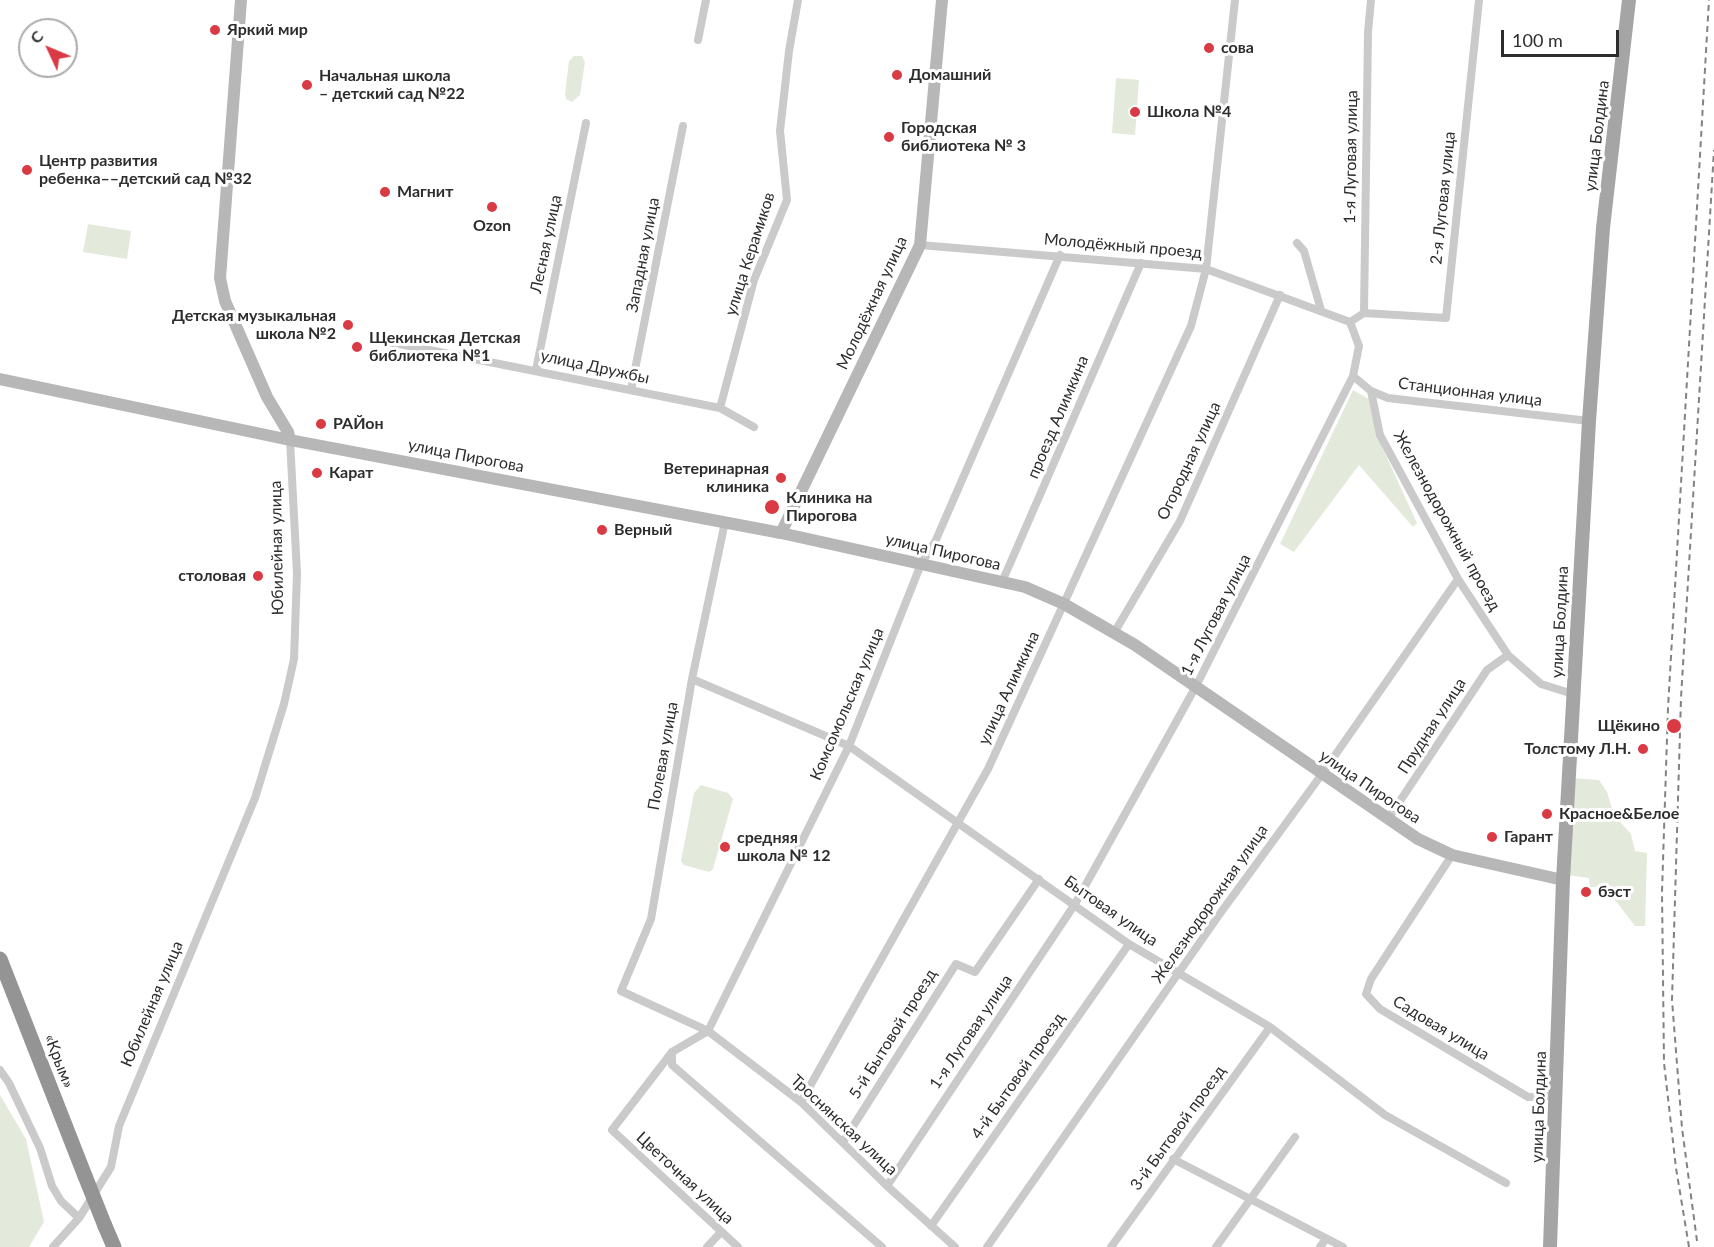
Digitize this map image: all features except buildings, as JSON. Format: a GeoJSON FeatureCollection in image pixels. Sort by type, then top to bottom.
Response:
{"type":"FeatureCollection","features":[{"type":"Feature","properties":{"kind":"highway","name":"«Крым»"},"geometry":{"type":"LineString","coordinates":[[0,959],[114,1247]]}},
{"type":"Feature","properties":{"kind":"main road","name":"улица Болдина"},"geometry":{"type":"LineString","coordinates":[[1550,1247],[1563,880],[1589,421],[1603,228],[1629,0]]}},
{"type":"Feature","properties":{"kind":"street","name":"Юбилейная улица"},"geometry":{"type":"LineString","coordinates":[[53,1247],[79,1218],[111,1167],[119,1126],[255,798],[284,705],[294,659],[297,573],[290,440],[288,432],[267,397],[229,311],[220,278],[241,0]]}},
{"type":"Feature","properties":{"kind":"street"},"geometry":{"type":"LineString","coordinates":[[698,40],[706,0]]}},
{"type":"Feature","properties":{"kind":"street","name":"улица Керамиков"},"geometry":{"type":"LineString","coordinates":[[720,408],[754,280],[787,200],[780,131],[789,51],[798,0]]}},
{"type":"Feature","properties":{"kind":"street","name":"Молодёжная улица"},"geometry":{"type":"LineString","coordinates":[[782,533],[920,245],[942,0]]}},
{"type":"Feature","properties":{"kind":"street","name":"улица Алимкина"},"geometry":{"type":"LineString","coordinates":[[801,1102],[988,769],[1191,326],[1206,268],[1235,0]]}},
{"type":"Feature","properties":{"kind":"street","name":"1-я Луговая улица"},"geometry":{"type":"LineString","coordinates":[[1364,313],[1368,32],[1371,0]]}},
{"type":"Feature","properties":{"kind":"street","name":"2-я Луговая улица"},"geometry":{"type":"LineString","coordinates":[[1364,313],[1446,318],[1479,0]]}},
{"type":"Feature","properties":{"kind":"street","name":"Лесная улица"},"geometry":{"type":"LineString","coordinates":[[536,370],[586,123]]}},
{"type":"Feature","properties":{"kind":"street","name":"Западная улица"},"geometry":{"type":"LineString","coordinates":[[632,390],[683,126]]}},
{"type":"Feature","properties":{"kind":"street"},"geometry":{"type":"LineString","coordinates":[[1297,243],[1304,252],[1321,310]]}},
{"type":"Feature","properties":{"kind":"street","name":"Молодёжный проезд"},"geometry":{"type":"LineString","coordinates":[[920,245],[1206,268],[1350,322]]}},
{"type":"Feature","properties":{"kind":"street","name":"Комсомольская улица"},"geometry":{"type":"LineString","coordinates":[[708,1031],[849,746],[921,564],[935,542],[1060,255]]}},
{"type":"Feature","properties":{"kind":"street","name":"проезд Алимкина"},"geometry":{"type":"LineString","coordinates":[[1002,582],[1141,263]]}},
{"type":"Feature","properties":{"kind":"street","name":"Огородная улица"},"geometry":{"type":"LineString","coordinates":[[1114,633],[1179,521],[1280,295]]}},
{"type":"Feature","properties":{"kind":"street"},"geometry":{"type":"LineString","coordinates":[[1350,322],[1364,313]]}},
{"type":"Feature","properties":{"kind":"street","name":"1-я Луговая улица"},"geometry":{"type":"LineString","coordinates":[[887,1186],[1075,904],[1195,688],[1353,376],[1359,346],[1350,322]]}},
{"type":"Feature","properties":{"kind":"street","name":"улица Дружбы"},"geometry":{"type":"LineString","coordinates":[[389,342],[720,408],[754,427]]}},
{"type":"Feature","properties":{"kind":"street","name":"Станционная улица"},"geometry":{"type":"LineString","coordinates":[[1353,376],[1371,392],[1389,398],[1589,421]]}},
{"type":"Feature","properties":{"kind":"street","name":"улица Пирогова"},"geometry":{"type":"LineString","coordinates":[[0,379],[290,440],[782,533],[1025,588],[1064,604],[1114,633],[1418,839],[1452,855],[1563,880]]}},
{"type":"Feature","properties":{"kind":"street","name":"Железнодорожный проезд"},"geometry":{"type":"LineString","coordinates":[[1371,392],[1380,435],[1458,579],[1508,655],[1541,684],[1573,694]]}},
{"type":"Feature","properties":{"kind":"street","name":"Полевая улица"},"geometry":{"type":"LineString","coordinates":[[621,991],[651,919],[692,679],[725,522]]}},
{"type":"Feature","properties":{"kind":"street","name":"Железнодорожная улица"},"geometry":{"type":"LineString","coordinates":[[987,1247],[1458,579]]}},
{"type":"Feature","properties":{"kind":"street","name":"Прудная улица"},"geometry":{"type":"LineString","coordinates":[[1388,819],[1487,670],[1508,655]]}},
{"type":"Feature","properties":{"kind":"street","name":"Бытовая улица"},"geometry":{"type":"LineString","coordinates":[[692,679],[849,746],[1129,944],[1270,1027],[1385,1115],[1506,1183]]}},
{"type":"Feature","properties":{"kind":"street","name":"Садовая улица"},"geometry":{"type":"LineString","coordinates":[[1452,855],[1371,979],[1366,994],[1380,1009],[1528,1097],[1556,1096]]}},
{"type":"Feature","properties":{"kind":"street","name":"5-й Бытовой проезд"},"geometry":{"type":"LineString","coordinates":[[843,1142],[956,964],[975,972],[1039,879]]}},
{"type":"Feature","properties":{"kind":"street","name":"4-й Бытовой проезд"},"geometry":{"type":"LineString","coordinates":[[931,1226],[1129,944]]}},
{"type":"Feature","properties":{"kind":"street","name":"Троснянская улица"},"geometry":{"type":"LineString","coordinates":[[621,991],[708,1031],[801,1102],[887,1186],[955,1247]]}},
{"type":"Feature","properties":{"kind":"street","name":"3-й Бытовой проезд"},"geometry":{"type":"LineString","coordinates":[[1111,1247],[1270,1027]]}},
{"type":"Feature","properties":{"kind":"street"},"geometry":{"type":"LineString","coordinates":[[708,1031],[672,1052],[672,1065],[882,1247]]}},
{"type":"Feature","properties":{"kind":"street","name":"Цветочная улица"},"geometry":{"type":"LineString","coordinates":[[672,1052],[612,1130],[738,1247]]}},
{"type":"Feature","properties":{"kind":"street"},"geometry":{"type":"LineString","coordinates":[[0,1070],[9,1083],[40,1148],[52,1186],[61,1201],[79,1218]]}},
{"type":"Feature","properties":{"kind":"street"},"geometry":{"type":"LineString","coordinates":[[1216,1247],[1294,1137]]}},
{"type":"Feature","properties":{"kind":"street"},"geometry":{"type":"LineString","coordinates":[[1173,1159],[1343,1247]]}},
{"type":"Feature","properties":{"kind":"street"},"geometry":{"type":"LineString","coordinates":[[707,1247],[722,1232]]}},
{"type":"Feature","properties":{"kind":"street"},"geometry":{"type":"LineString","coordinates":[[1320,1247],[1326,1239]]}},
{"type":"Feature","properties":{"kind":"green space"},"geometry":{"type":"Polygon","coordinates":[[[574,56],[582,56],[585,62],[580,95],[572,102],[566,99],[565,94],[569,61],[574,56]]]}},
{"type":"Feature","properties":{"kind":"green space"},"geometry":{"type":"Polygon","coordinates":[[[1116,78],[1139,80],[1135,135],[1112,133],[1116,78]]]}},
{"type":"Feature","properties":{"kind":"green space"},"geometry":{"type":"Polygon","coordinates":[[[88,224],[131,231],[127,259],[83,252],[88,224]]]}},
{"type":"Feature","properties":{"kind":"green space"},"geometry":{"type":"Polygon","coordinates":[[[1353,390],[1369,399],[1377,436],[1417,523],[1413,527],[1359,465],[1294,552],[1280,544],[1353,390]]]}},
{"type":"Feature","properties":{"kind":"green space"},"geometry":{"type":"Polygon","coordinates":[[[1570,778],[1599,780],[1607,792],[1614,815],[1631,834],[1635,851],[1647,853],[1645,926],[1635,926],[1605,887],[1590,887],[1589,878],[1567,875],[1570,778]]]}},
{"type":"Feature","properties":{"kind":"green space"},"geometry":{"type":"Polygon","coordinates":[[[701,785],[728,793],[733,799],[713,869],[709,872],[684,865],[681,861],[694,793],[701,785]]]}},
{"type":"Feature","properties":{"kind":"green space"},"geometry":{"type":"Polygon","coordinates":[[[0,1095],[26,1139],[44,1222],[29,1247],[0,1247],[0,1095]]]}},
{"type":"Feature","properties":{"kind":"railway"},"geometry":{"type":"LineString","coordinates":[[1689,1247],[1676,1168],[1664,1063],[1662,892],[1668,708],[1709,0]]}},
{"type":"Feature","properties":{"kind":"railway"},"geometry":{"type":"LineString","coordinates":[[1697,1241],[1682,1128],[1672,1000],[1681,698],[1714,150]]}},
{"type":"Feature","properties":{"kind":"place","name":"Яркий мир"},"geometry":{"type":"Point","coordinates":[215,30]}},
{"type":"Feature","properties":{"kind":"place","name":"сова"},"geometry":{"type":"Point","coordinates":[1209,48]}},
{"type":"Feature","properties":{"kind":"place","name":"Домашний"},"geometry":{"type":"Point","coordinates":[897,75]}},
{"type":"Feature","properties":{"kind":"place","name":"Начальная школа – детский сад №22"},"geometry":{"type":"Point","coordinates":[307,85]}},
{"type":"Feature","properties":{"kind":"place","name":"Школа №4"},"geometry":{"type":"Point","coordinates":[1135,112]}},
{"type":"Feature","properties":{"kind":"place","name":"Городская библиотека № 3"},"geometry":{"type":"Point","coordinates":[889,137]}},
{"type":"Feature","properties":{"kind":"place","name":"Центр развития ребенка––детский сад №32"},"geometry":{"type":"Point","coordinates":[27,170]}},
{"type":"Feature","properties":{"kind":"place","name":"Магнит"},"geometry":{"type":"Point","coordinates":[385,192]}},
{"type":"Feature","properties":{"kind":"place","name":"Ozon"},"geometry":{"type":"Point","coordinates":[492,207]}},
{"type":"Feature","properties":{"kind":"place","name":"Детская музыкальная школа №2"},"geometry":{"type":"Point","coordinates":[348,325]}},
{"type":"Feature","properties":{"kind":"place","name":"Щекинская Детская библиотека №1"},"geometry":{"type":"Point","coordinates":[357,347]}},
{"type":"Feature","properties":{"kind":"place","name":"РАЙон"},"geometry":{"type":"Point","coordinates":[321,424]}},
{"type":"Feature","properties":{"kind":"place","name":"Карат"},"geometry":{"type":"Point","coordinates":[317,473]}},
{"type":"Feature","properties":{"kind":"place","name":"Ветеринарная клиника"},"geometry":{"type":"Point","coordinates":[781,478]}},
{"type":"Feature","properties":{"kind":"place","name":"Клиника на Пирогова"},"geometry":{"type":"Point","coordinates":[772,507]}},
{"type":"Feature","properties":{"kind":"place","name":"Верный"},"geometry":{"type":"Point","coordinates":[602,530]}},
{"type":"Feature","properties":{"kind":"place","name":"столовая"},"geometry":{"type":"Point","coordinates":[258,576]}},
{"type":"Feature","properties":{"kind":"place","name":"Щёкино"},"geometry":{"type":"Point","coordinates":[1674,726]}},
{"type":"Feature","properties":{"kind":"place","name":"Толстому Л.Н."},"geometry":{"type":"Point","coordinates":[1643,749]}},
{"type":"Feature","properties":{"kind":"place","name":"Красное&Белое"},"geometry":{"type":"Point","coordinates":[1547,814]}},
{"type":"Feature","properties":{"kind":"place","name":"Гарант"},"geometry":{"type":"Point","coordinates":[1492,837]}},
{"type":"Feature","properties":{"kind":"place","name":"средняя школа № 12"},"geometry":{"type":"Point","coordinates":[725,847]}},
{"type":"Feature","properties":{"kind":"place","name":"бэст"},"geometry":{"type":"Point","coordinates":[1586,892]}}]}
